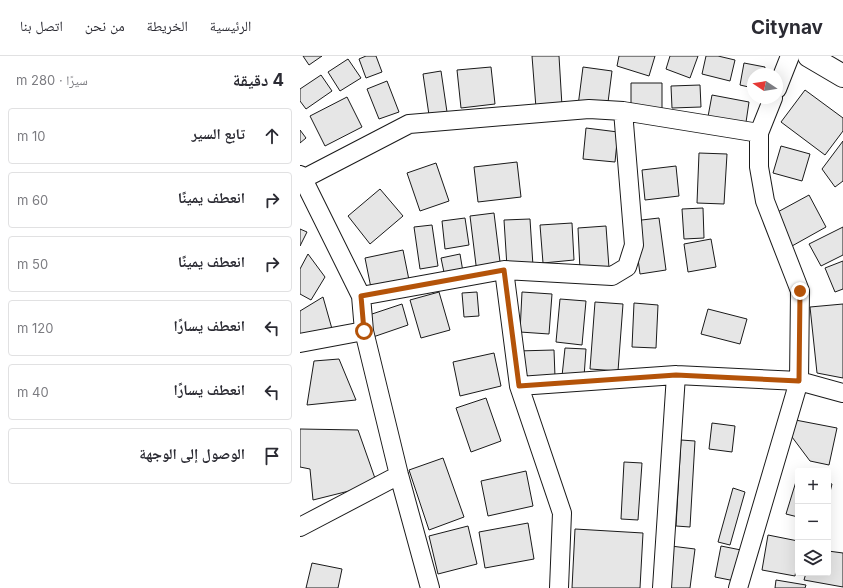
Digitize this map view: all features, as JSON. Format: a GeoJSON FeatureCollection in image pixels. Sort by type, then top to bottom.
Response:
{"type":"FeatureCollection","features":[{"type":"Feature","properties":{"kind":"main road"},"geometry":{"type":"LineString","coordinates":[[809,56],[843,76]]}},
{"type":"Feature","properties":{"kind":"street"},"geometry":{"type":"LineString","coordinates":[[783,73],[790,56]]}},
{"type":"Feature","properties":{"kind":"street"},"geometry":{"type":"LineString","coordinates":[[738,588],[799,381],[800,291],[765,201],[759,168],[759,133],[771,104]]}},
{"type":"Feature","properties":{"kind":"street"},"geometry":{"type":"LineString","coordinates":[[430,588],[399,475],[364,331],[361,296],[301,179],[409,124],[589,109],[623,111],[759,133]]}},
{"type":"Feature","properties":{"kind":"street"},"geometry":{"type":"LineString","coordinates":[[361,296],[504,270],[612,276],[627,267],[634,245],[623,111]]}},
{"type":"Feature","properties":{"kind":"street"},"geometry":{"type":"LineString","coordinates":[[504,270],[519,386],[562,513],[559,588]]}},
{"type":"Feature","properties":{"kind":"street"},"geometry":{"type":"LineString","coordinates":[[300,343],[364,331]]}},
{"type":"Feature","properties":{"kind":"street"},"geometry":{"type":"LineString","coordinates":[[519,386],[676,375],[799,381],[843,393]]}},
{"type":"Feature","properties":{"kind":"street"},"geometry":{"type":"LineString","coordinates":[[662,588],[676,375]]}},
{"type":"Feature","properties":{"kind":"street"},"geometry":{"type":"LineString","coordinates":[[300,527],[399,475]]}},
{"type":"Feature","properties":{"kind":"building"},"geometry":{"type":"Polygon","coordinates":[[[303,56],[322,56],[309,65],[303,56]]]}},
{"type":"Feature","properties":{"kind":"building"},"geometry":{"type":"Polygon","coordinates":[[[366,56],[376,56],[382,72],[366,78],[359,59],[366,56]]]}},
{"type":"Feature","properties":{"kind":"building"},"geometry":{"type":"Polygon","coordinates":[[[532,56],[559,56],[562,106],[536,108],[532,56]]]}},
{"type":"Feature","properties":{"kind":"building"},"geometry":{"type":"Polygon","coordinates":[[[619,56],[655,56],[649,76],[617,66],[619,56]]]}},
{"type":"Feature","properties":{"kind":"building"},"geometry":{"type":"Polygon","coordinates":[[[670,56],[698,56],[690,78],[666,69],[670,56]]]}},
{"type":"Feature","properties":{"kind":"building"},"geometry":{"type":"Polygon","coordinates":[[[706,56],[718,56],[735,60],[730,81],[702,74],[706,56]]]}},
{"type":"Feature","properties":{"kind":"building"},"geometry":{"type":"Polygon","coordinates":[[[348,59],[361,78],[340,91],[328,72],[348,59]]]}},
{"type":"Feature","properties":{"kind":"building"},"geometry":{"type":"Polygon","coordinates":[[[744,63],[765,67],[747,68],[747,87],[740,85],[744,63]]]}},
{"type":"Feature","properties":{"kind":"building"},"geometry":{"type":"Polygon","coordinates":[[[491,67],[495,104],[461,108],[457,70],[491,67]]]}},
{"type":"Feature","properties":{"kind":"building"},"geometry":{"type":"Polygon","coordinates":[[[583,67],[612,71],[607,110],[578,106],[583,67]]]}},
{"type":"Feature","properties":{"kind":"building"},"geometry":{"type":"Polygon","coordinates":[[[441,71],[447,112],[429,115],[423,74],[441,71]]]}},
{"type":"Feature","properties":{"kind":"building"},"geometry":{"type":"Polygon","coordinates":[[[321,75],[332,91],[306,109],[300,101],[300,89],[321,75]]]}},
{"type":"Feature","properties":{"kind":"building"},"geometry":{"type":"Polygon","coordinates":[[[387,81],[399,112],[379,119],[367,89],[387,81]]]}},
{"type":"Feature","properties":{"kind":"building"},"geometry":{"type":"Polygon","coordinates":[[[631,83],[662,83],[662,110],[631,110],[631,83]]]}},
{"type":"Feature","properties":{"kind":"building"},"geometry":{"type":"Polygon","coordinates":[[[700,85],[701,107],[672,108],[671,86],[700,85]]]}},
{"type":"Feature","properties":{"kind":"building"},"geometry":{"type":"Polygon","coordinates":[[[805,90],[843,118],[843,131],[825,155],[781,122],[805,90]]]}},
{"type":"Feature","properties":{"kind":"building"},"geometry":{"type":"Polygon","coordinates":[[[712,95],[747,102],[747,104],[749,104],[745,129],[707,122],[712,95]]]}},
{"type":"Feature","properties":{"kind":"building"},"geometry":{"type":"Polygon","coordinates":[[[347,97],[362,127],[325,146],[310,116],[347,97]]]}},
{"type":"Feature","properties":{"kind":"building"},"geometry":{"type":"Polygon","coordinates":[[[586,128],[618,132],[615,162],[583,159],[586,128]]]}},
{"type":"Feature","properties":{"kind":"building"},"geometry":{"type":"Polygon","coordinates":[[[300,130],[306,138],[300,143],[300,130]]]}},
{"type":"Feature","properties":{"kind":"building"},"geometry":{"type":"Polygon","coordinates":[[[843,141],[843,181],[835,187],[822,169],[843,141]]]}},
{"type":"Feature","properties":{"kind":"building"},"geometry":{"type":"Polygon","coordinates":[[[781,146],[810,154],[802,181],[773,173],[781,146]]]}},
{"type":"Feature","properties":{"kind":"building"},"geometry":{"type":"Polygon","coordinates":[[[699,153],[727,154],[724,204],[697,203],[699,153]]]}},
{"type":"Feature","properties":{"kind":"building"},"geometry":{"type":"Polygon","coordinates":[[[517,162],[521,197],[478,202],[474,167],[517,162]]]}},
{"type":"Feature","properties":{"kind":"building"},"geometry":{"type":"Polygon","coordinates":[[[436,163],[449,201],[420,211],[407,173],[436,163]]]}},
{"type":"Feature","properties":{"kind":"building"},"geometry":{"type":"Polygon","coordinates":[[[676,166],[679,196],[645,200],[642,170],[676,166]]]}},
{"type":"Feature","properties":{"kind":"building"},"geometry":{"type":"Polygon","coordinates":[[[380,189],[403,216],[370,244],[348,216],[380,189]]]}},
{"type":"Feature","properties":{"kind":"building"},"geometry":{"type":"Polygon","coordinates":[[[809,195],[826,227],[792,246],[774,214],[809,195]]]}},
{"type":"Feature","properties":{"kind":"building"},"geometry":{"type":"Polygon","coordinates":[[[703,208],[704,238],[684,239],[682,209],[703,208]]]}},
{"type":"Feature","properties":{"kind":"building"},"geometry":{"type":"Polygon","coordinates":[[[494,213],[501,270],[477,273],[470,216],[494,213]]]}},
{"type":"Feature","properties":{"kind":"building"},"geometry":{"type":"Polygon","coordinates":[[[465,218],[469,245],[445,249],[442,221],[465,218]]]}},
{"type":"Feature","properties":{"kind":"building"},"geometry":{"type":"Polygon","coordinates":[[[659,218],[666,270],[640,274],[633,221],[659,218]]]}},
{"type":"Feature","properties":{"kind":"building"},"geometry":{"type":"Polygon","coordinates":[[[530,219],[533,266],[507,267],[504,220],[530,219]]]}},
{"type":"Feature","properties":{"kind":"building"},"geometry":{"type":"Polygon","coordinates":[[[572,223],[574,260],[543,263],[540,225],[572,223]]]}},
{"type":"Feature","properties":{"kind":"building"},"geometry":{"type":"Polygon","coordinates":[[[432,225],[438,266],[420,269],[414,227],[432,225]]]}},
{"type":"Feature","properties":{"kind":"building"},"geometry":{"type":"Polygon","coordinates":[[[606,226],[609,268],[580,270],[578,228],[606,226]]]}},
{"type":"Feature","properties":{"kind":"building"},"geometry":{"type":"Polygon","coordinates":[[[843,227],[843,255],[821,266],[809,244],[843,227]]]}},
{"type":"Feature","properties":{"kind":"building"},"geometry":{"type":"Polygon","coordinates":[[[300,229],[307,232],[300,246],[300,229]]]}},
{"type":"Feature","properties":{"kind":"building"},"geometry":{"type":"Polygon","coordinates":[[[711,239],[716,267],[688,272],[684,244],[711,239]]]}},
{"type":"Feature","properties":{"kind":"building"},"geometry":{"type":"Polygon","coordinates":[[[403,250],[410,285],[372,293],[365,258],[403,250]]]}},
{"type":"Feature","properties":{"kind":"building"},"geometry":{"type":"Polygon","coordinates":[[[308,254],[325,277],[311,300],[300,294],[300,269],[308,254]]]}},
{"type":"Feature","properties":{"kind":"building"},"geometry":{"type":"Polygon","coordinates":[[[460,254],[464,278],[446,282],[441,258],[460,254]]]}},
{"type":"Feature","properties":{"kind":"building"},"geometry":{"type":"Polygon","coordinates":[[[843,261],[843,289],[835,292],[825,268],[843,261]]]}},
{"type":"Feature","properties":{"kind":"building"},"geometry":{"type":"Polygon","coordinates":[[[439,292],[450,330],[421,338],[410,300],[439,292]]]}},
{"type":"Feature","properties":{"kind":"building"},"geometry":{"type":"Polygon","coordinates":[[[477,292],[479,316],[464,317],[462,293],[477,292]]]}},
{"type":"Feature","properties":{"kind":"building"},"geometry":{"type":"Polygon","coordinates":[[[522,292],[552,294],[549,334],[520,332],[522,292]]]}},
{"type":"Feature","properties":{"kind":"building"},"geometry":{"type":"Polygon","coordinates":[[[323,297],[334,336],[300,341],[300,311],[323,297]]]}},
{"type":"Feature","properties":{"kind":"building"},"geometry":{"type":"Polygon","coordinates":[[[560,299],[586,301],[582,345],[556,342],[560,299]]]}},
{"type":"Feature","properties":{"kind":"building"},"geometry":{"type":"Polygon","coordinates":[[[595,302],[623,304],[618,371],[590,369],[595,302]]]}},
{"type":"Feature","properties":{"kind":"building"},"geometry":{"type":"Polygon","coordinates":[[[634,303],[658,305],[656,348],[632,347],[634,303]]]}},
{"type":"Feature","properties":{"kind":"building"},"geometry":{"type":"Polygon","coordinates":[[[402,304],[408,325],[373,337],[366,316],[402,304]]]}},
{"type":"Feature","properties":{"kind":"building"},"geometry":{"type":"Polygon","coordinates":[[[843,304],[843,378],[817,373],[810,307],[843,304]]]}},
{"type":"Feature","properties":{"kind":"building"},"geometry":{"type":"Polygon","coordinates":[[[708,309],[747,319],[740,344],[701,334],[708,309]]]}},
{"type":"Feature","properties":{"kind":"building"},"geometry":{"type":"Polygon","coordinates":[[[565,348],[586,349],[584,377],[562,376],[565,348]]]}},
{"type":"Feature","properties":{"kind":"building"},"geometry":{"type":"Polygon","coordinates":[[[554,350],[555,377],[518,379],[517,351],[554,350]]]}},
{"type":"Feature","properties":{"kind":"building"},"geometry":{"type":"Polygon","coordinates":[[[494,353],[501,386],[460,396],[453,362],[494,353]]]}},
{"type":"Feature","properties":{"kind":"building"},"geometry":{"type":"Polygon","coordinates":[[[339,359],[356,400],[307,405],[314,361],[339,359]]]}},
{"type":"Feature","properties":{"kind":"building"},"geometry":{"type":"Polygon","coordinates":[[[486,398],[501,441],[471,452],[456,408],[486,398]]]}},
{"type":"Feature","properties":{"kind":"building"},"geometry":{"type":"Polygon","coordinates":[[[785,418],[837,428],[829,465],[810,461],[783,425],[785,418]]]}},
{"type":"Feature","properties":{"kind":"building"},"geometry":{"type":"Polygon","coordinates":[[[712,423],[735,426],[732,452],[709,449],[712,423]]]}},
{"type":"Feature","properties":{"kind":"building"},"geometry":{"type":"Polygon","coordinates":[[[300,429],[358,430],[377,484],[313,500],[310,469],[300,467],[300,429]]]}},
{"type":"Feature","properties":{"kind":"building"},"geometry":{"type":"Polygon","coordinates":[[[681,440],[695,441],[690,527],[676,526],[681,440]]]}},
{"type":"Feature","properties":{"kind":"building"},"geometry":{"type":"Polygon","coordinates":[[[443,458],[464,517],[429,530],[409,470],[443,458]]]}},
{"type":"Feature","properties":{"kind":"building"},"geometry":{"type":"Polygon","coordinates":[[[624,462],[642,463],[638,520],[621,519],[624,462]]]}},
{"type":"Feature","properties":{"kind":"building"},"geometry":{"type":"Polygon","coordinates":[[[526,471],[533,506],[488,516],[481,481],[526,471]]]}},
{"type":"Feature","properties":{"kind":"building"},"geometry":{"type":"Polygon","coordinates":[[[795,485],[795,516],[786,514],[795,485]]]}},
{"type":"Feature","properties":{"kind":"building"},"geometry":{"type":"Polygon","coordinates":[[[733,488],[745,492],[730,545],[718,542],[733,488]]]}},
{"type":"Feature","properties":{"kind":"building"},"geometry":{"type":"Polygon","coordinates":[[[528,523],[534,559],[485,568],[479,532],[528,523]]]}},
{"type":"Feature","properties":{"kind":"building"},"geometry":{"type":"Polygon","coordinates":[[[468,526],[477,564],[438,574],[429,536],[468,526]]]}},
{"type":"Feature","properties":{"kind":"building"},"geometry":{"type":"Polygon","coordinates":[[[575,529],[643,533],[640,588],[572,588],[575,529]]]}},
{"type":"Feature","properties":{"kind":"building"},"geometry":{"type":"Polygon","coordinates":[[[768,535],[795,540],[795,576],[762,570],[768,535]]]}},
{"type":"Feature","properties":{"kind":"building"},"geometry":{"type":"Polygon","coordinates":[[[663,545],[695,549],[690,588],[657,588],[663,545]]]}},
{"type":"Feature","properties":{"kind":"building"},"geometry":{"type":"Polygon","coordinates":[[[721,546],[741,550],[735,581],[715,577],[721,546]]]}},
{"type":"Feature","properties":{"kind":"building"},"geometry":{"type":"Polygon","coordinates":[[[831,551],[843,553],[843,587],[804,580],[805,576],[831,576],[831,551]]]}},
{"type":"Feature","properties":{"kind":"building"},"geometry":{"type":"Polygon","coordinates":[[[312,563],[342,569],[338,588],[306,588],[312,563]]]}},
{"type":"Feature","properties":{"kind":"building"},"geometry":{"type":"Polygon","coordinates":[[[776,580],[806,585],[805,588],[775,588],[776,580]]]}},
{"type":"Feature","properties":{"kind":"route"},"geometry":{"type":"LineString","coordinates":[[364,331],[361,296],[504,270],[519,386],[676,375],[799,381],[800,291]]}}]}
